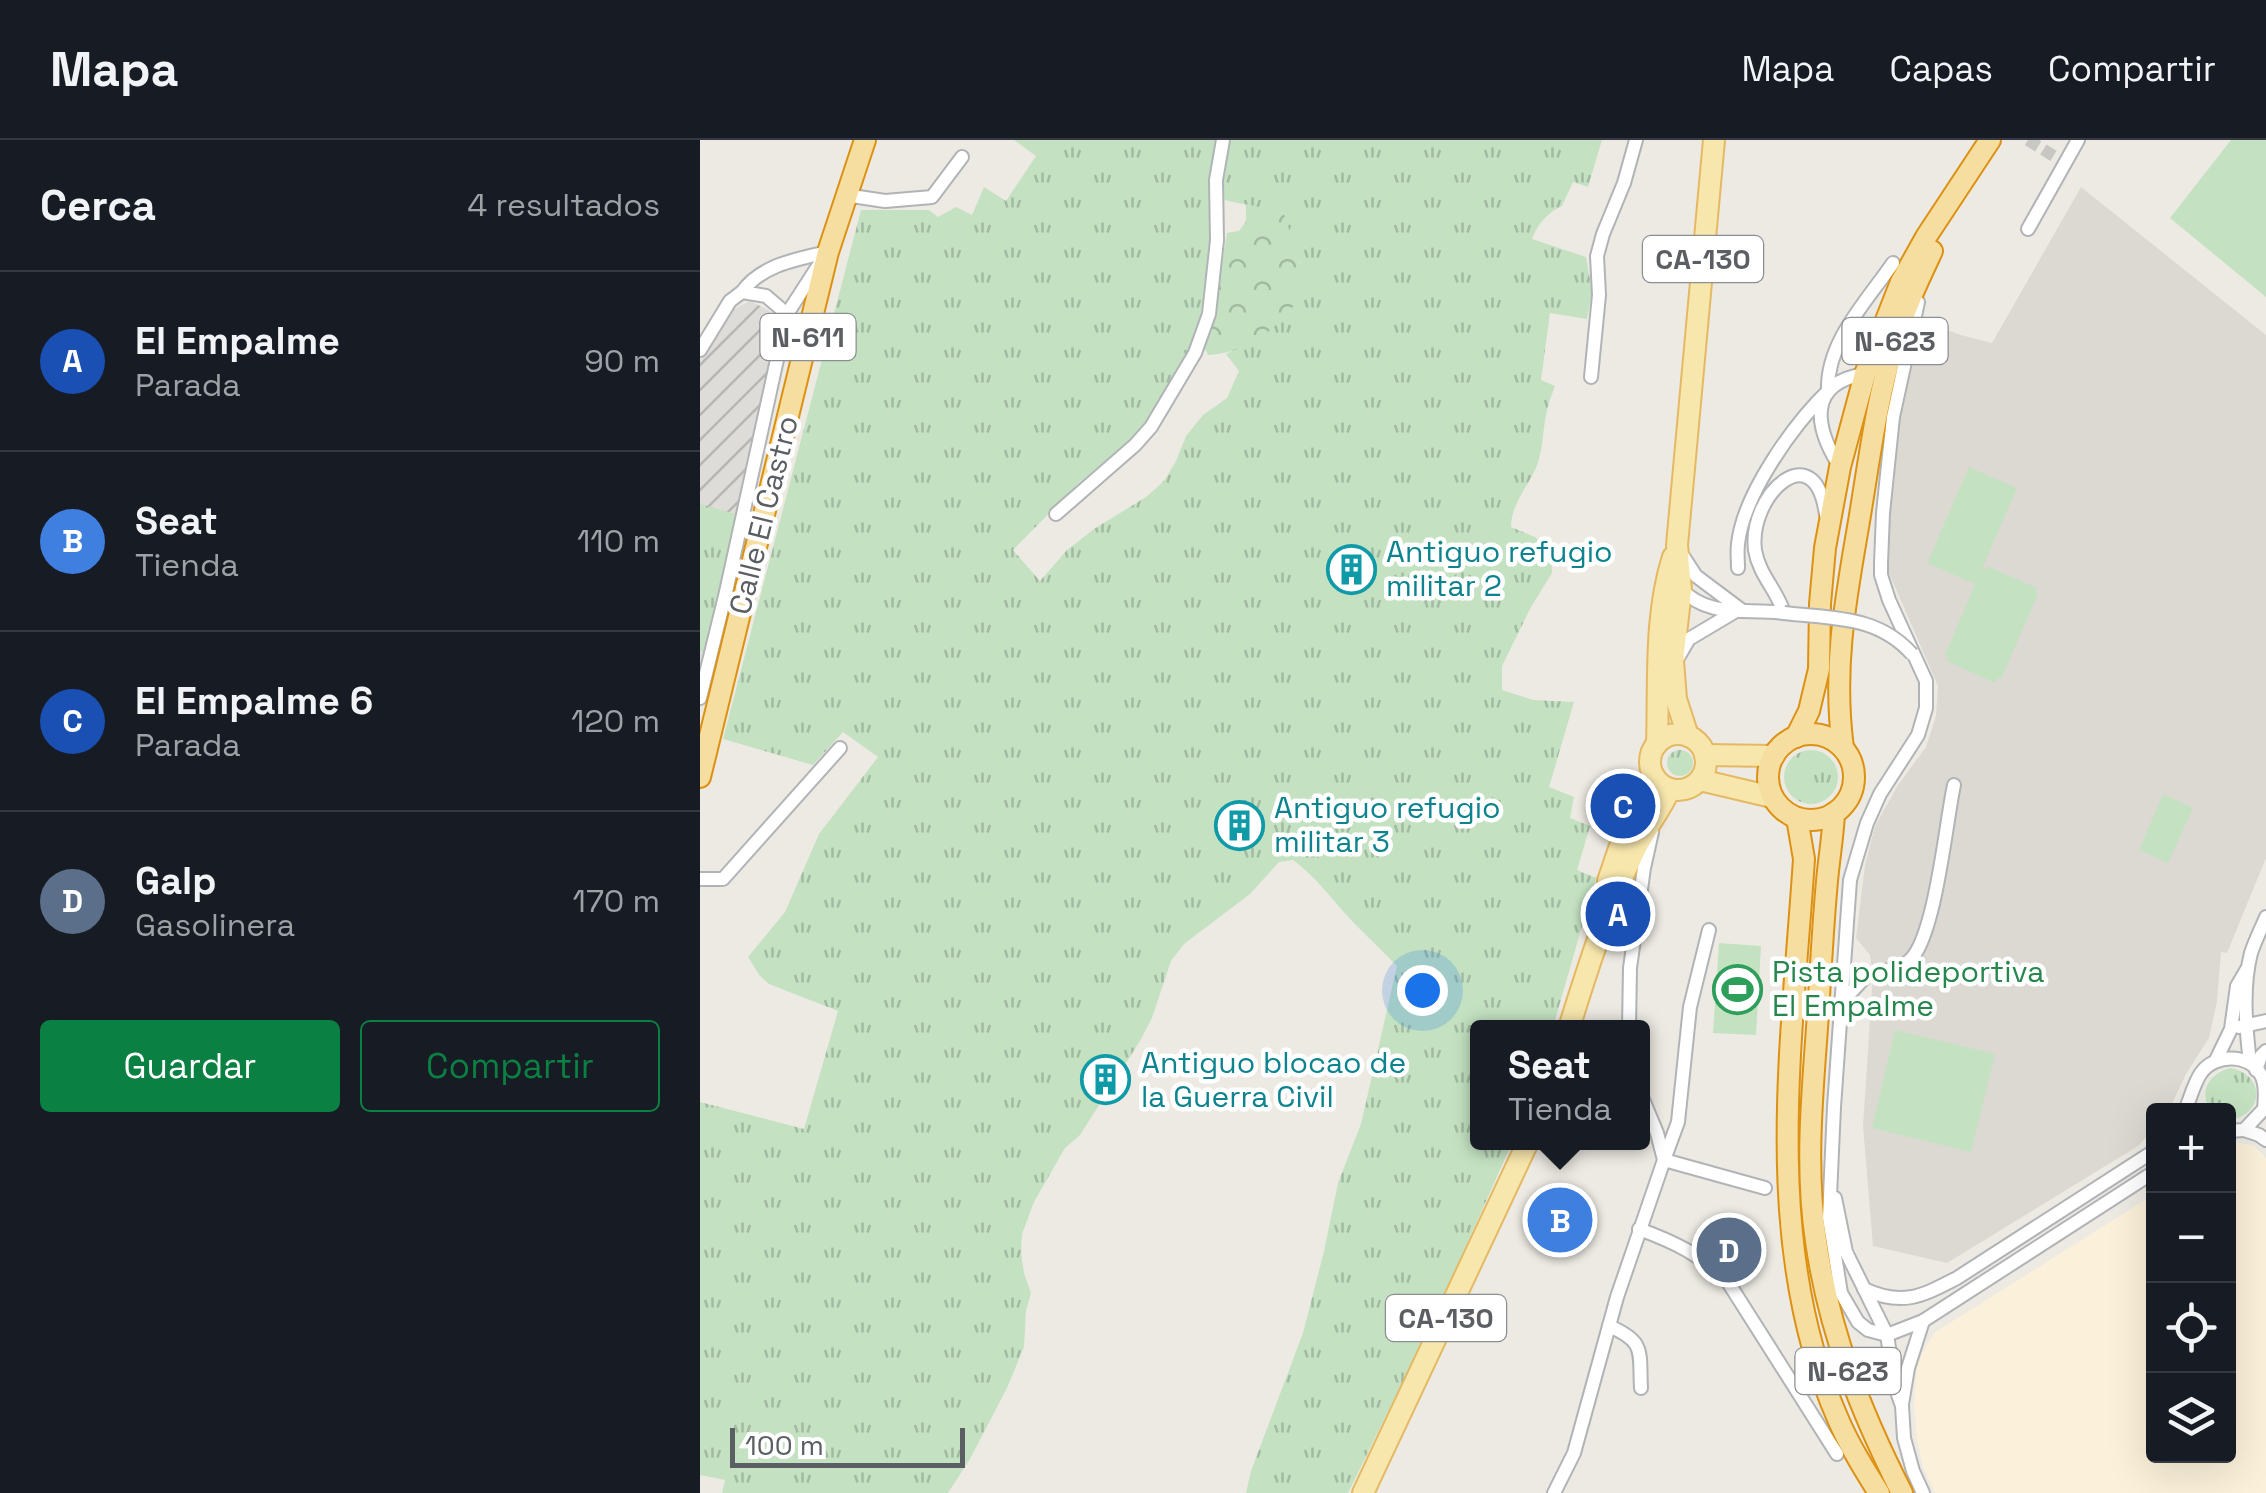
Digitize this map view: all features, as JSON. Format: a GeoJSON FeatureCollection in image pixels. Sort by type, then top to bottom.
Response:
{"type":"FeatureCollection","features":[{"type":"Feature","properties":{"kind":"highway","name":"Calle El Castro"},"geometry":{"type":"LineString","coordinates":[[700,776],[828,252],[865,140]]}},
{"type":"Feature","properties":{"kind":"highway","name":"N-623"},"geometry":{"type":"LineString","coordinates":[[1774,756],[1796,737],[1809,712],[1819,669],[1825,548],[1840,467],[1865,374],[1901,282],[1990,140]]}},
{"type":"Feature","properties":{"kind":"highway","name":"N-623"},"geometry":{"type":"LineString","coordinates":[[1902,1493],[1849,1377],[1832,1316],[1816,1241],[1810,1137],[1834,813],[1848,798],[1855,776],[1843,748],[1838,707],[1838,668],[1848,580],[1894,344],[1932,251],[1978,160]]}},
{"type":"Feature","properties":{"kind":"highway"},"geometry":{"type":"LineString","coordinates":[[1796,737],[1827,737],[1843,748]]}},
{"type":"Feature","properties":{"kind":"highway"},"geometry":{"type":"LineString","coordinates":[[1774,756],[1769,774],[1772,797],[1781,808],[1796,818],[1816,819],[1834,813]]}},
{"type":"Feature","properties":{"kind":"highway","name":"N-623"},"geometry":{"type":"LineString","coordinates":[[1796,818],[1804,859],[1788,1112],[1794,1253],[1806,1319],[1825,1386],[1852,1449],[1878,1493]]}},
{"type":"Feature","properties":{"kind":"main road","name":"CA-130"},"geometry":{"type":"LineString","coordinates":[[1597,937],[1639,859],[1652,804],[1662,782],[1650,765],[1657,744],[1664,589],[1674,553],[1714,140]]}},
{"type":"Feature","properties":{"kind":"main road","name":"CA-130"},"geometry":{"type":"LineString","coordinates":[[1674,553],[1681,590],[1673,662],[1676,698],[1688,736],[1706,756]]}},
{"type":"Feature","properties":{"kind":"main road"},"geometry":{"type":"LineString","coordinates":[[1657,744],[1677,734],[1688,736]]}},
{"type":"Feature","properties":{"kind":"main road"},"geometry":{"type":"LineString","coordinates":[[1662,782],[1681,790],[1691,787],[1706,769],[1706,756],[1774,756]]}},
{"type":"Feature","properties":{"kind":"main road"},"geometry":{"type":"LineString","coordinates":[[1700,780],[1772,797]]}},
{"type":"Feature","properties":{"kind":"main road","name":"CA-130"},"geometry":{"type":"LineString","coordinates":[[1571,1020],[1621,843],[1652,804]]}},
{"type":"Feature","properties":{"kind":"main road","name":"CA-130"},"geometry":{"type":"LineString","coordinates":[[1363,1493],[1524,1150]]}},
{"type":"Feature","properties":{"kind":"street"},"geometry":{"type":"LineString","coordinates":[[1056,514],[1151,427],[1195,353],[1209,314],[1216,262],[1216,180],[1223,140]]}},
{"type":"Feature","properties":{"kind":"street"},"geometry":{"type":"LineString","coordinates":[[1590,377],[1599,295],[1597,256],[1636,140]]}},
{"type":"Feature","properties":{"kind":"street"},"geometry":{"type":"LineString","coordinates":[[2028,229],[2078,140]]}},
{"type":"Feature","properties":{"kind":"street"},"geometry":{"type":"LineString","coordinates":[[845,195],[885,201],[932,197],[962,157]]}},
{"type":"Feature","properties":{"kind":"street"},"geometry":{"type":"LineString","coordinates":[[700,350],[730,301],[751,279],[794,260],[828,252]]}},
{"type":"Feature","properties":{"kind":"street","name":"Calle El Castro"},"geometry":{"type":"LineString","coordinates":[[700,698],[787,314],[828,252]]}},
{"type":"Feature","properties":{"kind":"street"},"geometry":{"type":"LineString","coordinates":[[1840,467],[1822,431],[1827,375],[1832,356],[1850,325],[1893,264]]}},
{"type":"Feature","properties":{"kind":"street"},"geometry":{"type":"LineString","coordinates":[[742,292],[766,296],[787,314]]}},
{"type":"Feature","properties":{"kind":"street"},"geometry":{"type":"LineString","coordinates":[[1738,568],[1738,544],[1753,495],[1807,411],[1845,377],[1865,374],[1876,387],[1881,421],[1881,576],[1926,681],[1926,708],[1918,735],[1880,794],[1850,880],[1830,1218],[1842,1293],[1858,1322],[1868,1330],[1886,1335],[1923,1321],[2146,1177]]}},
{"type":"Feature","properties":{"kind":"street"},"geometry":{"type":"LineString","coordinates":[[1822,414],[1848,436],[1881,421]]}},
{"type":"Feature","properties":{"kind":"street"},"geometry":{"type":"LineString","coordinates":[[1784,613],[1762,574],[1755,549],[1759,513],[1780,482],[1802,475],[1821,491],[1827,520],[1825,548]]}},
{"type":"Feature","properties":{"kind":"street"},"geometry":{"type":"LineString","coordinates":[[1674,553],[1696,576],[1740,609]]}},
{"type":"Feature","properties":{"kind":"street"},"geometry":{"type":"LineString","coordinates":[[1681,590],[1708,607],[1724,611],[1784,613],[1865,624],[1886,631],[1912,654]]}},
{"type":"Feature","properties":{"kind":"street"},"geometry":{"type":"LineString","coordinates":[[1676,698],[1679,656],[1684,644],[1740,609]]}},
{"type":"Feature","properties":{"kind":"street"},"geometry":{"type":"LineString","coordinates":[[700,879],[723,879],[840,748]]}},
{"type":"Feature","properties":{"kind":"street"},"geometry":{"type":"LineString","coordinates":[[1845,956],[1873,975],[1909,961],[1922,943],[1954,786]]}},
{"type":"Feature","properties":{"kind":"street"},"geometry":{"type":"LineString","coordinates":[[1629,1020],[1639,859]]}},
{"type":"Feature","properties":{"kind":"street"},"geometry":{"type":"LineString","coordinates":[[2253,1067],[2246,1024],[2249,965],[2266,917]]}},
{"type":"Feature","properties":{"kind":"street"},"geometry":{"type":"LineString","coordinates":[[1554,1493],[1574,1453],[1608,1326],[1678,1122],[1690,1007],[1709,930]]}},
{"type":"Feature","properties":{"kind":"street"},"geometry":{"type":"LineString","coordinates":[[2188,1103],[2201,1074],[2216,1060],[2231,1029],[2237,986],[2249,965]]}},
{"type":"Feature","properties":{"kind":"street"},"geometry":{"type":"LineString","coordinates":[[1841,1002],[1868,974]]}},
{"type":"Feature","properties":{"kind":"street"},"geometry":{"type":"LineString","coordinates":[[2246,1005],[2266,1021]]}},
{"type":"Feature","properties":{"kind":"street"},"geometry":{"type":"LineString","coordinates":[[2231,1029],[2266,1021]]}},
{"type":"Feature","properties":{"kind":"street"},"geometry":{"type":"LineString","coordinates":[[2253,1067],[2266,1051]]}},
{"type":"Feature","properties":{"kind":"street"},"geometry":{"type":"LineString","coordinates":[[2216,1060],[2232,1058],[2253,1067],[2262,1076],[2265,1111],[2244,1130]]}},
{"type":"Feature","properties":{"kind":"street"},"geometry":{"type":"LineString","coordinates":[[2193,1094],[2195,1103]]}},
{"type":"Feature","properties":{"kind":"street"},"geometry":{"type":"LineString","coordinates":[[1650,1116],[1664,1160]]}},
{"type":"Feature","properties":{"kind":"street"},"geometry":{"type":"LineString","coordinates":[[2236,1130],[2266,1140]]}},
{"type":"Feature","properties":{"kind":"street"},"geometry":{"type":"LineString","coordinates":[[1864,1290],[1898,1300],[1928,1293],[1958,1278],[2146,1156]]}},
{"type":"Feature","properties":{"kind":"street"},"geometry":{"type":"LineString","coordinates":[[1664,1160],[1765,1188]]}},
{"type":"Feature","properties":{"kind":"street"},"geometry":{"type":"LineString","coordinates":[[1831,1176],[1846,1252],[1886,1335],[1902,1406]]}},
{"type":"Feature","properties":{"kind":"street"},"geometry":{"type":"LineString","coordinates":[[1639,1229],[1679,1244],[1711,1264],[1728,1282],[1837,1454]]}},
{"type":"Feature","properties":{"kind":"street"},"geometry":{"type":"LineString","coordinates":[[1923,1321],[1908,1368],[1902,1406],[1904,1438],[1923,1493]]}},
{"type":"Feature","properties":{"kind":"street"},"geometry":{"type":"LineString","coordinates":[[1608,1326],[1635,1340],[1640,1351],[1640,1388]]}},
{"type":"Feature","properties":{"kind":"shaded area"},"geometry":{"type":"Polygon","coordinates":[[[2081,187],[2266,335],[2266,858],[2227,953],[2221,952],[2209,1038],[2172,1103],[2146,1103],[2146,1137],[1947,1263],[1873,1246],[1863,1126],[1873,975],[1870,955],[1856,938],[1865,865],[1875,826],[1926,747],[1936,716],[1938,686],[1889,573],[1895,452],[1920,320],[1992,343],[2081,187]]]}},
{"type":"Feature","properties":{"kind":"shaded area"},"geometry":{"type":"Polygon","coordinates":[[[750,301],[768,310],[778,323],[739,515],[700,673],[700,361],[730,311],[750,301]]]}},
{"type":"Feature","properties":{"kind":"shaded area"},"geometry":{"type":"Polygon","coordinates":[[[2236,1142],[2254,1146],[2266,1158],[2266,1493],[1935,1493],[1923,1467],[1914,1406],[1917,1367],[1934,1333],[2146,1199],[2146,1463],[2236,1463],[2236,1142]]]}},
{"type":"Feature","properties":{"kind":"green space"},"geometry":{"type":"Polygon","coordinates":[[[1014,140],[1220,140],[1206,301],[1194,343],[1140,433],[1081,481],[1013,550],[1040,581],[1067,550],[1164,481],[1186,436],[1203,415],[1227,398],[1239,371],[1226,354],[1252,342],[1301,264],[1284,213],[1220,199],[1222,164],[1231,140],[1602,140],[1588,187],[1573,182],[1562,206],[1544,220],[1532,239],[1586,257],[1592,291],[1587,319],[1550,313],[1541,380],[1555,386],[1539,459],[1516,506],[1511,527],[1535,537],[1551,551],[1552,573],[1502,666],[1502,690],[1533,700],[1574,702],[1549,787],[1574,797],[1570,818],[1590,826],[1577,870],[1596,878],[1555,1020],[1470,1020],[1470,1150],[1509,1150],[1434,1318],[1348,1493],[1246,1493],[1303,1333],[1338,1183],[1361,1124],[1397,966],[1293,860],[1279,862],[1250,894],[1184,944],[1171,961],[1140,1041],[1080,1135],[1065,1148],[1034,1202],[1022,1234],[1024,1273],[1031,1293],[1024,1347],[1007,1388],[948,1493],[722,1493],[725,1480],[700,1475],[700,1102],[804,1129],[838,1011],[769,984],[748,957],[785,912],[819,834],[878,757],[843,732],[813,765],[723,739],[861,210],[929,210],[938,217],[956,207],[972,215],[984,187],[1006,201],[1036,156],[1014,140]]]}},
{"type":"Feature","properties":{"kind":"green space"},"geometry":{"type":"Polygon","coordinates":[[[2231,140],[2266,140],[2266,297],[2170,218],[2231,140]]]}},
{"type":"Feature","properties":{"kind":"green space"},"geometry":{"type":"Polygon","coordinates":[[[1246,204],[1284,213],[1300,263],[1303,290],[1287,314],[1268,332],[1233,351],[1208,355],[1203,345],[1215,319],[1227,233],[1239,231],[1246,221],[1246,204]]]}},
{"type":"Feature","properties":{"kind":"green space"},"geometry":{"type":"Polygon","coordinates":[[[1969,467],[2017,488],[1982,569],[1987,566],[2037,588],[2038,594],[2001,679],[1995,683],[1946,661],[1945,655],[1975,584],[1927,563],[1969,467]]]}},
{"type":"Feature","properties":{"kind":"green space"},"geometry":{"type":"Polygon","coordinates":[[[700,504],[739,515],[705,652],[700,651],[700,504]]]}},
{"type":"Feature","properties":{"kind":"green space"},"geometry":{"type":"Polygon","coordinates":[[[1680,750],[1689,754],[1693,763],[1689,772],[1680,776],[1671,772],[1667,763],[1671,754],[1680,750]]]}},
{"type":"Feature","properties":{"kind":"green space"},"geometry":{"type":"Polygon","coordinates":[[[1811,750],[1830,758],[1838,777],[1830,796],[1811,804],[1792,796],[1784,777],[1792,758],[1811,750]]]}},
{"type":"Feature","properties":{"kind":"green space"},"geometry":{"type":"Polygon","coordinates":[[[2163,794],[2193,808],[2168,863],[2139,850],[2163,794]]]}},
{"type":"Feature","properties":{"kind":"green space","name":"Pista polideportiva El Empalme"},"geometry":{"type":"Polygon","coordinates":[[[1719,943],[1761,946],[1756,1035],[1713,1033],[1719,943]]]}},
{"type":"Feature","properties":{"kind":"green space"},"geometry":{"type":"Polygon","coordinates":[[[1895,1030],[1995,1054],[1971,1152],[1872,1128],[1895,1030]]]}},
{"type":"Feature","properties":{"kind":"green space"},"geometry":{"type":"Polygon","coordinates":[[[2229,1068],[2250,1078],[2255,1086],[2255,1103],[2241,1117],[2236,1118],[2236,1103],[2207,1103],[2206,1090],[2216,1075],[2229,1068]]]}},
{"type":"Feature","properties":{"kind":"tunnel"},"geometry":{"type":"LineString","coordinates":[[2028,140],[2065,163]]}},
{"type":"Feature","properties":{"kind":"place","name":"Antiguo refugio militar 2"},"geometry":{"type":"Point","coordinates":[1351,569]}},
{"type":"Feature","properties":{"kind":"place","name":"El Empalme 6"},"geometry":{"type":"Point","coordinates":[1623,806]}},
{"type":"Feature","properties":{"kind":"place","name":"Antiguo refugio militar 3"},"geometry":{"type":"Point","coordinates":[1239,825]}},
{"type":"Feature","properties":{"kind":"place","name":"El Empalme"},"geometry":{"type":"Point","coordinates":[1618,914]}},
{"type":"Feature","properties":{"kind":"place","name":"Pista polideportiva El Empalme"},"geometry":{"type":"Point","coordinates":[1737,989]}},
{"type":"Feature","properties":{"kind":"place","name":"Antiguo blocao de la Guerra Civil"},"geometry":{"type":"Point","coordinates":[1106,1080]}},
{"type":"Feature","properties":{"kind":"place","name":"Seat"},"geometry":{"type":"Point","coordinates":[1560,1220]}},
{"type":"Feature","properties":{"kind":"place","name":"Galp"},"geometry":{"type":"Point","coordinates":[1729,1250]}}]}
